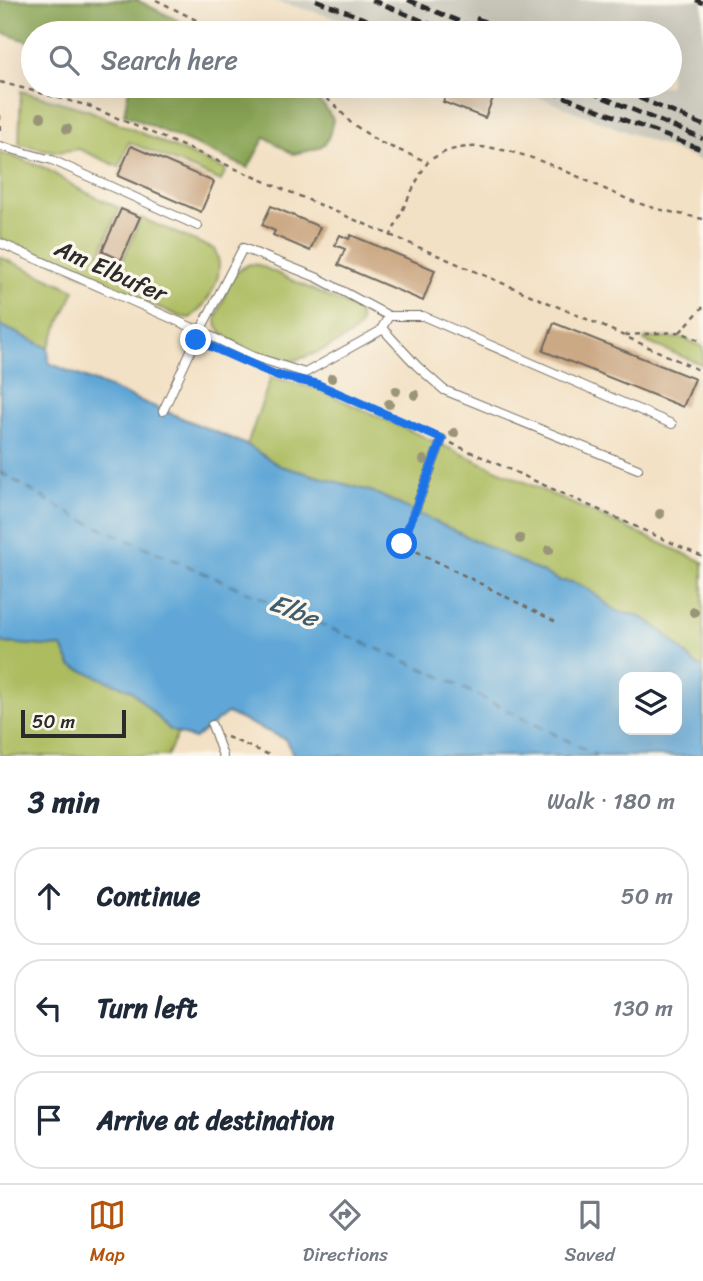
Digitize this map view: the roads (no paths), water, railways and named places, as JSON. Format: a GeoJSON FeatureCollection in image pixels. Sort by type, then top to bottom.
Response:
{"type":"FeatureCollection","features":[{"type":"Feature","properties":{"kind":"lane"},"geometry":{"type":"LineString","coordinates":[[0,146],[52,160],[198,226]]}},
{"type":"Feature","properties":{"kind":"lane","name":"Am Elbufer"},"geometry":{"type":"LineString","coordinates":[[0,243],[252,356],[305,373],[380,331],[389,316]]}},
{"type":"Feature","properties":{"kind":"lane"},"geometry":{"type":"LineString","coordinates":[[163,411],[243,248],[318,278],[389,316],[423,316],[672,424]]}},
{"type":"Feature","properties":{"kind":"lane"},"geometry":{"type":"LineString","coordinates":[[382,328],[417,366],[444,390],[638,469]]}},
{"type":"Feature","properties":{"kind":"lane"},"geometry":{"type":"LineString","coordinates":[[414,513],[442,439]]}},
{"type":"Feature","properties":{"kind":"lane"},"geometry":{"type":"LineString","coordinates":[[213,728],[223,756]]}},
{"type":"Feature","properties":{"kind":"water","name":"Elbe"},"geometry":{"type":"Polygon","coordinates":[[[0,325],[48,348],[49,363],[247,445],[280,466],[373,492],[560,581],[585,587],[617,611],[646,620],[670,638],[697,666],[703,666],[703,756],[294,756],[285,739],[227,713],[194,739],[170,730],[131,690],[71,666],[62,647],[4,643],[0,639],[0,325]]]}},
{"type":"Feature","properties":{"kind":"railway"},"geometry":{"type":"LineString","coordinates":[[316,0],[370,21]]}},
{"type":"Feature","properties":{"kind":"railway"},"geometry":{"type":"LineString","coordinates":[[372,0],[423,21]]}},
{"type":"Feature","properties":{"kind":"railway"},"geometry":{"type":"LineString","coordinates":[[408,0],[458,21]]}},
{"type":"Feature","properties":{"kind":"railway"},"geometry":{"type":"LineString","coordinates":[[696,0],[703,3]]}},
{"type":"Feature","properties":{"kind":"railway"},"geometry":{"type":"LineString","coordinates":[[476,18],[483,21]]}},
{"type":"Feature","properties":{"kind":"railway"},"geometry":{"type":"LineString","coordinates":[[567,98],[703,150]]}},
{"type":"Feature","properties":{"kind":"railway"},"geometry":{"type":"LineString","coordinates":[[605,98],[703,139]]}},
{"type":"Feature","properties":{"kind":"railway"},"geometry":{"type":"LineString","coordinates":[[639,98],[703,125]]}}]}
